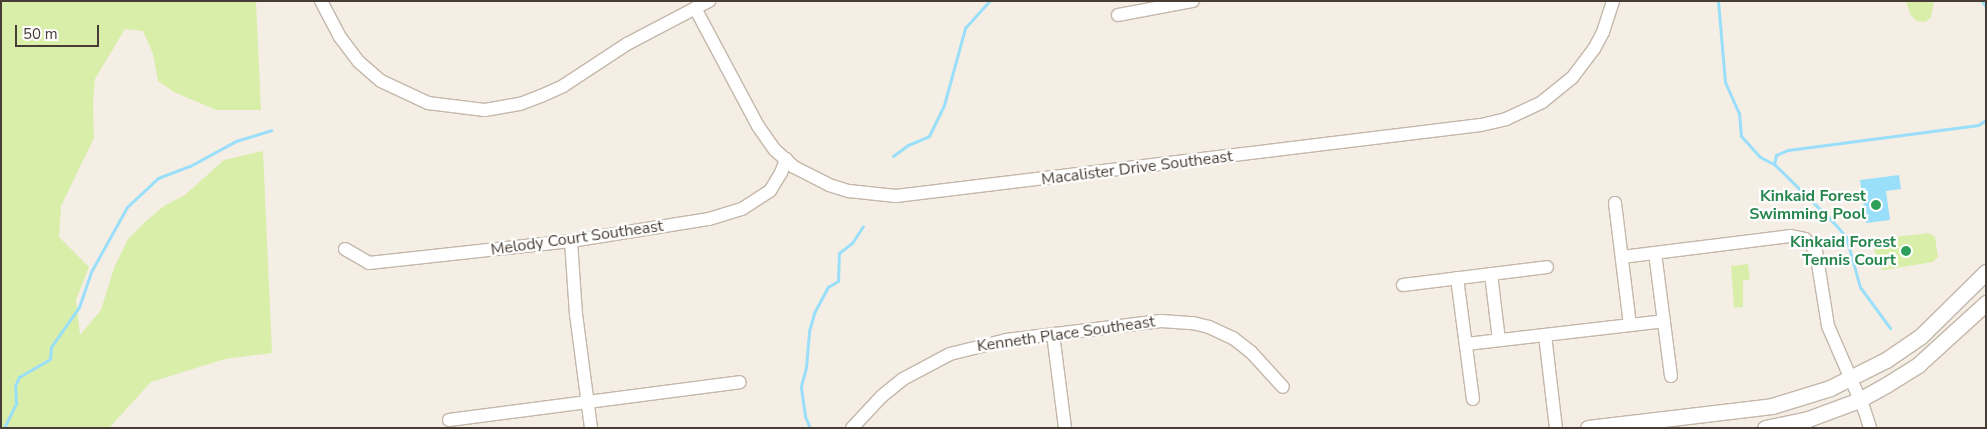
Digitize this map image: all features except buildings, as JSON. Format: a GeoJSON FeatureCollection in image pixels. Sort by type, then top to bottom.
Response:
{"type":"FeatureCollection","features":[{"type":"Feature","properties":{"kind":"street"},"geometry":{"type":"LineString","coordinates":[[321,1],[340,37],[359,62],[381,81],[428,102],[484,110],[520,104],[563,86],[627,44],[709,1]]}},
{"type":"Feature","properties":{"kind":"street"},"geometry":{"type":"LineString","coordinates":[[1118,14],[1192,1]]}},
{"type":"Feature","properties":{"kind":"street","name":"Macalister Drive Southeast"},"geometry":{"type":"LineString","coordinates":[[695,8],[758,126],[776,150],[794,167],[829,185],[858,192],[896,196],[1481,126],[1525,112],[1565,84],[1584,64],[1594,49],[1613,1]]}},
{"type":"Feature","properties":{"kind":"street","name":"Melody Court Southeast"},"geometry":{"type":"LineString","coordinates":[[345,249],[369,263],[571,241],[726,215],[742,209],[770,191],[781,173],[786,159]]}},
{"type":"Feature","properties":{"kind":"street"},"geometry":{"type":"LineString","coordinates":[[1615,204],[1630,325]]}},
{"type":"Feature","properties":{"kind":"street"},"geometry":{"type":"LineString","coordinates":[[1622,257],[1790,236],[1806,239],[1816,251],[1828,326],[1870,428]]}},
{"type":"Feature","properties":{"kind":"street"},"geometry":{"type":"LineString","coordinates":[[571,241],[576,314],[591,428]]}},
{"type":"Feature","properties":{"kind":"street"},"geometry":{"type":"LineString","coordinates":[[1655,253],[1671,376]]}},
{"type":"Feature","properties":{"kind":"street"},"geometry":{"type":"LineString","coordinates":[[1403,285],[1547,267]]}},
{"type":"Feature","properties":{"kind":"street"},"geometry":{"type":"LineString","coordinates":[[1588,428],[1772,406],[1812,395],[1886,360],[1921,336],[1986,272]]}},
{"type":"Feature","properties":{"kind":"street"},"geometry":{"type":"LineString","coordinates":[[1491,274],[1499,340]]}},
{"type":"Feature","properties":{"kind":"street"},"geometry":{"type":"LineString","coordinates":[[1457,278],[1473,399]]}},
{"type":"Feature","properties":{"kind":"street"},"geometry":{"type":"LineString","coordinates":[[1766,428],[1808,419],[1859,400],[1919,364],[1986,303]]}},
{"type":"Feature","properties":{"kind":"street","name":"Kenneth Place Southeast"},"geometry":{"type":"LineString","coordinates":[[852,428],[882,396],[926,366],[976,346],[1053,334],[1161,321],[1193,323],[1209,327],[1233,338],[1251,352],[1284,387]]}},
{"type":"Feature","properties":{"kind":"street"},"geometry":{"type":"LineString","coordinates":[[1466,344],[1664,322]]}},
{"type":"Feature","properties":{"kind":"street"},"geometry":{"type":"LineString","coordinates":[[1053,334],[1065,428]]}},
{"type":"Feature","properties":{"kind":"street"},"geometry":{"type":"LineString","coordinates":[[1545,335],[1556,428]]}},
{"type":"Feature","properties":{"kind":"street"},"geometry":{"type":"LineString","coordinates":[[449,420],[740,382]]}},
{"type":"Feature","properties":{"kind":"green space"},"geometry":{"type":"Polygon","coordinates":[[[1,1],[256,1],[261,110],[216,110],[174,92],[158,81],[153,54],[143,31],[125,29],[95,79],[93,103],[94,138],[61,206],[59,237],[89,267],[76,300],[80,335],[101,310],[114,268],[128,239],[164,206],[185,195],[224,160],[263,151],[272,353],[225,359],[151,382],[109,428],[1,428],[1,1]]]}},
{"type":"Feature","properties":{"kind":"green space"},"geometry":{"type":"Polygon","coordinates":[[[1906,1],[1934,1],[1931,18],[1925,22],[1916,21],[1910,14],[1906,1]]]}},
{"type":"Feature","properties":{"kind":"green space","name":"Kinkaid Forest Tennis Court"},"geometry":{"type":"Polygon","coordinates":[[[1929,233],[1935,237],[1938,257],[1933,262],[1883,270],[1877,265],[1874,245],[1878,239],[1929,233]]]}},
{"type":"Feature","properties":{"kind":"green space"},"geometry":{"type":"Polygon","coordinates":[[[1748,264],[1750,279],[1743,281],[1743,307],[1734,308],[1731,266],[1748,264]]]}},
{"type":"Feature","properties":{"kind":"water","name":"Kinkaid Forest Swimming Pool"},"geometry":{"type":"Polygon","coordinates":[[[1899,175],[1901,189],[1886,191],[1890,220],[1866,223],[1860,180],[1899,175]]]}},
{"type":"Feature","properties":{"kind":"waterway"},"geometry":{"type":"LineString","coordinates":[[893,156],[908,145],[929,136],[944,105],[965,28],[989,1]]}},
{"type":"Feature","properties":{"kind":"waterway"},"geometry":{"type":"LineString","coordinates":[[1718,1],[1725,82],[1739,113],[1741,136],[1760,157],[1774,164],[1846,237],[1860,287],[1890,328]]}},
{"type":"Feature","properties":{"kind":"waterway"},"geometry":{"type":"LineString","coordinates":[[1982,1],[1986,7]]}},
{"type":"Feature","properties":{"kind":"waterway"},"geometry":{"type":"LineString","coordinates":[[1774,164],[1776,155],[1788,150],[1978,125],[1986,120]]}},
{"type":"Feature","properties":{"kind":"waterway"},"geometry":{"type":"LineString","coordinates":[[4,428],[16,403],[15,386],[19,377],[50,359],[51,347],[79,307],[92,270],[127,207],[158,178],[190,166],[236,141],[271,130]]}},
{"type":"Feature","properties":{"kind":"waterway"},"geometry":{"type":"LineString","coordinates":[[810,428],[805,416],[801,386],[806,367],[809,331],[814,313],[828,287],[838,281],[839,253],[852,243],[863,226]]}},
{"type":"Feature","properties":{"kind":"place","name":"Kinkaid Forest Swimming Pool"},"geometry":{"type":"Point","coordinates":[1876,205]}},
{"type":"Feature","properties":{"kind":"place","name":"Kinkaid Forest Tennis Court"},"geometry":{"type":"Point","coordinates":[1906,251]}}]}
